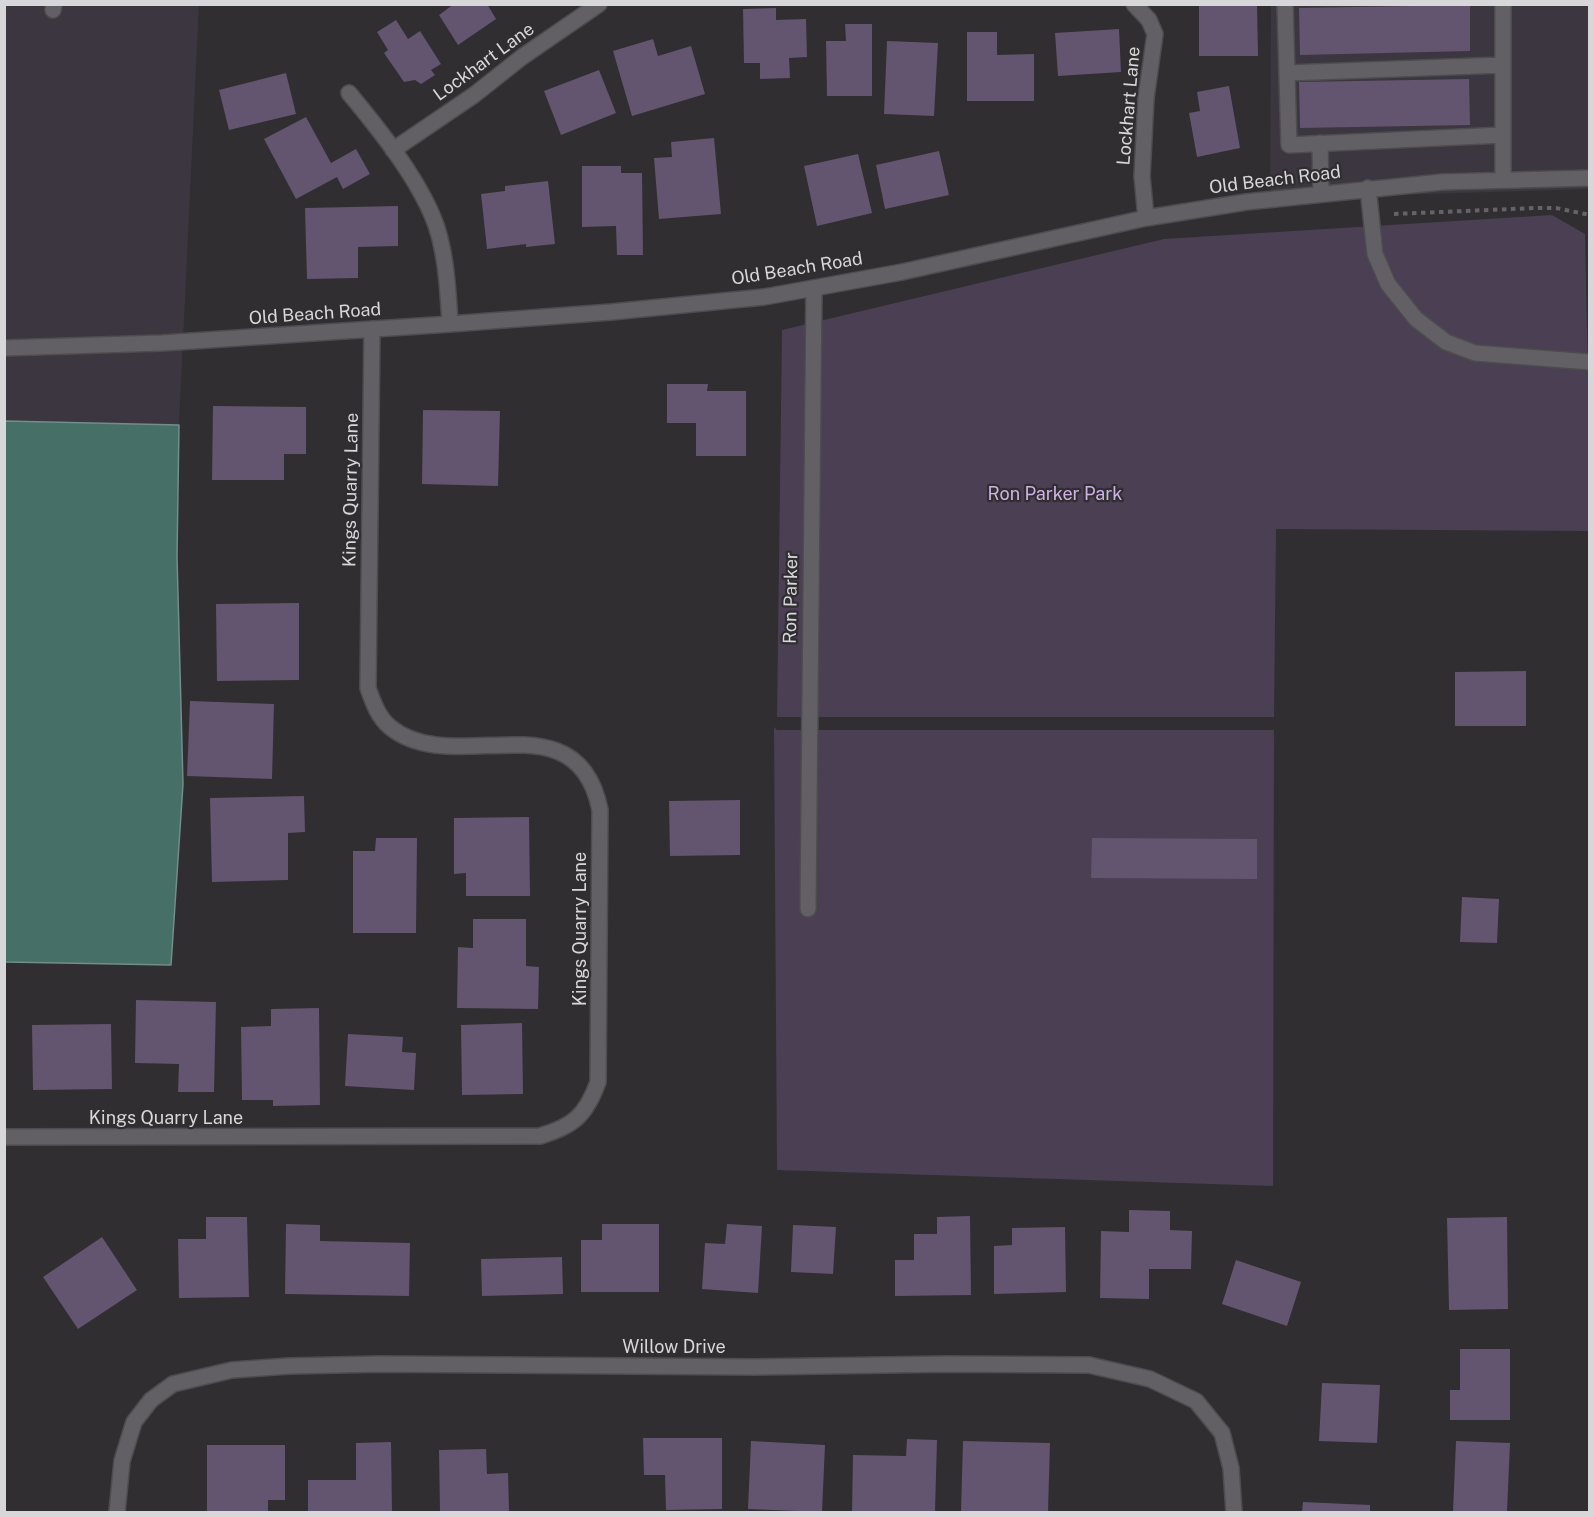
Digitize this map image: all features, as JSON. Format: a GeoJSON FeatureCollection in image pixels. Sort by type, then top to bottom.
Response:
{"type":"FeatureCollection","features":[{"type":"Feature","properties":{"kind":"street","name":"Lockhart Lane"},"geometry":{"type":"LineString","coordinates":[[393,150],[474,95],[522,57],[599,4]]}},
{"type":"Feature","properties":{"kind":"street","name":"Lockhart Lane"},"geometry":{"type":"LineString","coordinates":[[1134,4],[1149,20],[1155,34],[1146,98],[1142,177],[1146,218]]}},
{"type":"Feature","properties":{"kind":"street"},"geometry":{"type":"LineString","coordinates":[[1285,4],[1289,145],[1503,135]]}},
{"type":"Feature","properties":{"kind":"street"},"geometry":{"type":"LineString","coordinates":[[1503,4],[1503,180]]}},
{"type":"Feature","properties":{"kind":"street"},"geometry":{"type":"LineString","coordinates":[[1287,73],[1503,65]]}},
{"type":"Feature","properties":{"kind":"street"},"geometry":{"type":"LineString","coordinates":[[349,93],[393,150],[433,216],[448,285],[450,324]]}},
{"type":"Feature","properties":{"kind":"street"},"geometry":{"type":"LineString","coordinates":[[1320,143],[1321,193]]}},
{"type":"Feature","properties":{"kind":"street","name":"Old Beach Road"},"geometry":{"type":"LineString","coordinates":[[4,348],[162,343],[450,324],[611,312],[764,297],[902,272],[1146,218],[1368,188],[1442,182],[1590,178]]}},
{"type":"Feature","properties":{"kind":"street"},"geometry":{"type":"LineString","coordinates":[[1368,188],[1375,254],[1388,284],[1416,319],[1446,342],[1475,353],[1590,362]]}},
{"type":"Feature","properties":{"kind":"street","name":"Ron Parker"},"geometry":{"type":"LineString","coordinates":[[808,909],[814,288]]}},
{"type":"Feature","properties":{"kind":"street","name":"Kings Quarry Lane"},"geometry":{"type":"LineString","coordinates":[[4,1137],[540,1136],[562,1130],[580,1117],[591,1101],[598,1082],[600,810],[596,791],[587,773],[568,755],[545,746],[431,745],[408,739],[389,727],[376,711],[368,688],[372,329]]}},
{"type":"Feature","properties":{"kind":"street","name":"Willow Drive"},"geometry":{"type":"LineString","coordinates":[[117,1512],[122,1461],[134,1422],[151,1400],[173,1384],[232,1370],[289,1366],[381,1365],[754,1367],[949,1364],[1089,1365],[1150,1379],[1196,1401],[1222,1433],[1231,1468],[1234,1512]]}},
{"type":"Feature","properties":{"kind":"path"},"geometry":{"type":"LineString","coordinates":[[1394,214],[1556,208],[1590,215]]}},
{"type":"Feature","properties":{"kind":"shaded area"},"geometry":{"type":"Polygon","coordinates":[[[5,5],[199,5],[179,425],[5,421],[5,5]]]}},
{"type":"Feature","properties":{"kind":"shaded area"},"geometry":{"type":"Polygon","coordinates":[[[1271,5],[1589,5],[1589,189],[1270,199],[1271,5]]]}},
{"type":"Feature","properties":{"kind":"shaded area"},"geometry":{"type":"Polygon","coordinates":[[[5,421],[179,425],[177,556],[183,784],[171,965],[5,962],[5,421]]]}},
{"type":"Feature","properties":{"kind":"green space","name":"Ron Parker Park"},"geometry":{"type":"Polygon","coordinates":[[[1552,215],[1585,234],[1589,531],[1276,529],[1274,717],[777,717],[782,330],[1164,239],[1552,215]]]}},
{"type":"Feature","properties":{"kind":"green space"},"geometry":{"type":"Polygon","coordinates":[[[774,727],[777,730],[1274,730],[1273,1186],[777,1170],[774,727]]]}},
{"type":"Feature","properties":{"kind":"building"},"geometry":{"type":"Polygon","coordinates":[[[454,4],[487,4],[496,19],[458,45],[439,15],[454,4]]]}},
{"type":"Feature","properties":{"kind":"building"},"geometry":{"type":"Polygon","coordinates":[[[1199,4],[1257,4],[1258,56],[1199,56],[1199,4]]]}},
{"type":"Feature","properties":{"kind":"building"},"geometry":{"type":"Polygon","coordinates":[[[1470,5],[1470,51],[1300,55],[1299,8],[1470,5]]]}},
{"type":"Feature","properties":{"kind":"building"},"geometry":{"type":"Polygon","coordinates":[[[776,8],[776,20],[806,19],[807,57],[789,58],[790,78],[760,79],[760,63],[744,63],[743,9],[776,8]]]}},
{"type":"Feature","properties":{"kind":"building"},"geometry":{"type":"Polygon","coordinates":[[[396,20],[408,39],[420,31],[441,64],[431,70],[435,75],[421,84],[415,80],[404,82],[384,53],[388,50],[377,32],[396,20]]]}},
{"type":"Feature","properties":{"kind":"building"},"geometry":{"type":"Polygon","coordinates":[[[845,24],[872,24],[872,96],[827,96],[826,41],[846,41],[845,24]]]}},
{"type":"Feature","properties":{"kind":"building"},"geometry":{"type":"Polygon","coordinates":[[[1119,29],[1121,72],[1058,76],[1055,33],[1119,29]]]}},
{"type":"Feature","properties":{"kind":"building"},"geometry":{"type":"Polygon","coordinates":[[[967,32],[997,32],[997,55],[1034,54],[1034,101],[967,101],[967,32]]]}},
{"type":"Feature","properties":{"kind":"building"},"geometry":{"type":"Polygon","coordinates":[[[653,39],[658,56],[691,46],[705,94],[632,116],[613,51],[653,39]]]}},
{"type":"Feature","properties":{"kind":"building"},"geometry":{"type":"Polygon","coordinates":[[[887,41],[938,43],[934,116],[884,114],[887,41]]]}},
{"type":"Feature","properties":{"kind":"building"},"geometry":{"type":"Polygon","coordinates":[[[599,70],[616,113],[561,135],[544,91],[599,70]]]}},
{"type":"Feature","properties":{"kind":"building"},"geometry":{"type":"Polygon","coordinates":[[[286,73],[296,114],[229,130],[219,90],[286,73]]]}},
{"type":"Feature","properties":{"kind":"building"},"geometry":{"type":"Polygon","coordinates":[[[1469,79],[1470,125],[1300,128],[1299,82],[1469,79]]]}},
{"type":"Feature","properties":{"kind":"building"},"geometry":{"type":"Polygon","coordinates":[[[1229,86],[1240,148],[1197,157],[1189,113],[1200,111],[1197,92],[1229,86]]]}},
{"type":"Feature","properties":{"kind":"building"},"geometry":{"type":"Polygon","coordinates":[[[306,117],[331,163],[356,149],[370,174],[343,189],[337,177],[296,199],[264,139],[306,117]]]}},
{"type":"Feature","properties":{"kind":"building"},"geometry":{"type":"Polygon","coordinates":[[[714,138],[721,214],[659,219],[654,158],[672,157],[671,142],[714,138]]]}},
{"type":"Feature","properties":{"kind":"building"},"geometry":{"type":"Polygon","coordinates":[[[939,151],[949,195],[885,209],[876,165],[939,151]]]}},
{"type":"Feature","properties":{"kind":"building"},"geometry":{"type":"Polygon","coordinates":[[[858,154],[872,213],[817,226],[804,166],[858,154]]]}},
{"type":"Feature","properties":{"kind":"building"},"geometry":{"type":"Polygon","coordinates":[[[582,166],[621,166],[621,173],[642,173],[643,255],[617,255],[616,226],[582,227],[582,166]]]}},
{"type":"Feature","properties":{"kind":"building"},"geometry":{"type":"Polygon","coordinates":[[[548,181],[555,244],[526,247],[526,244],[487,249],[481,194],[505,191],[505,186],[548,181]]]}},
{"type":"Feature","properties":{"kind":"building"},"geometry":{"type":"Polygon","coordinates":[[[398,206],[398,246],[358,247],[358,278],[307,279],[305,208],[398,206]]]}},
{"type":"Feature","properties":{"kind":"building"},"geometry":{"type":"Polygon","coordinates":[[[667,384],[708,384],[707,391],[746,391],[746,456],[696,456],[696,423],[667,423],[667,384]]]}},
{"type":"Feature","properties":{"kind":"building"},"geometry":{"type":"Polygon","coordinates":[[[213,406],[306,407],[306,454],[284,454],[284,480],[212,480],[213,406]]]}},
{"type":"Feature","properties":{"kind":"building"},"geometry":{"type":"Polygon","coordinates":[[[423,410],[500,411],[498,486],[422,484],[423,410]]]}},
{"type":"Feature","properties":{"kind":"building"},"geometry":{"type":"Polygon","coordinates":[[[299,603],[299,680],[217,681],[216,604],[299,603]]]}},
{"type":"Feature","properties":{"kind":"building"},"geometry":{"type":"Polygon","coordinates":[[[1526,671],[1526,726],[1455,726],[1455,672],[1526,671]]]}},
{"type":"Feature","properties":{"kind":"building"},"geometry":{"type":"Polygon","coordinates":[[[190,701],[274,704],[272,779],[187,776],[190,701]]]}},
{"type":"Feature","properties":{"kind":"building"},"geometry":{"type":"Polygon","coordinates":[[[304,796],[305,832],[288,833],[288,880],[212,882],[210,798],[304,796]]]}},
{"type":"Feature","properties":{"kind":"building"},"geometry":{"type":"Polygon","coordinates":[[[740,800],[740,855],[670,856],[669,801],[740,800]]]}},
{"type":"Feature","properties":{"kind":"building"},"geometry":{"type":"Polygon","coordinates":[[[529,817],[530,896],[466,896],[466,873],[454,874],[454,818],[529,817]]]}},
{"type":"Feature","properties":{"kind":"building"},"geometry":{"type":"Polygon","coordinates":[[[376,838],[417,838],[416,933],[353,933],[353,851],[375,851],[376,838]]]}},
{"type":"Feature","properties":{"kind":"building"},"geometry":{"type":"Polygon","coordinates":[[[1092,838],[1257,839],[1257,879],[1091,878],[1092,838]]]}},
{"type":"Feature","properties":{"kind":"building"},"geometry":{"type":"Polygon","coordinates":[[[1462,897],[1499,899],[1497,943],[1460,942],[1462,897]]]}},
{"type":"Feature","properties":{"kind":"building"},"geometry":{"type":"Polygon","coordinates":[[[473,919],[526,919],[526,966],[539,967],[538,1009],[457,1008],[458,947],[473,948],[473,919]]]}},
{"type":"Feature","properties":{"kind":"building"},"geometry":{"type":"Polygon","coordinates":[[[136,1000],[216,1002],[214,1092],[178,1092],[179,1064],[135,1063],[136,1000]]]}},
{"type":"Feature","properties":{"kind":"building"},"geometry":{"type":"Polygon","coordinates":[[[319,1008],[320,1105],[273,1106],[273,1100],[242,1100],[241,1027],[271,1026],[271,1009],[319,1008]]]}},
{"type":"Feature","properties":{"kind":"building"},"geometry":{"type":"Polygon","coordinates":[[[522,1023],[523,1094],[462,1095],[461,1025],[522,1023]]]}},
{"type":"Feature","properties":{"kind":"building"},"geometry":{"type":"Polygon","coordinates":[[[111,1024],[112,1089],[33,1090],[32,1025],[111,1024]]]}},
{"type":"Feature","properties":{"kind":"building"},"geometry":{"type":"Polygon","coordinates":[[[348,1034],[403,1037],[402,1052],[416,1053],[414,1090],[345,1086],[348,1034]]]}},
{"type":"Feature","properties":{"kind":"building"},"geometry":{"type":"Polygon","coordinates":[[[1129,1210],[1170,1211],[1170,1230],[1192,1231],[1191,1269],[1149,1269],[1149,1299],[1100,1298],[1101,1231],[1129,1232],[1129,1210]]]}},
{"type":"Feature","properties":{"kind":"building"},"geometry":{"type":"Polygon","coordinates":[[[970,1216],[971,1295],[895,1296],[895,1260],[914,1260],[914,1234],[937,1234],[937,1217],[970,1216]]]}},
{"type":"Feature","properties":{"kind":"building"},"geometry":{"type":"Polygon","coordinates":[[[206,1217],[247,1217],[249,1297],[179,1298],[178,1239],[206,1239],[206,1217]]]}},
{"type":"Feature","properties":{"kind":"building"},"geometry":{"type":"Polygon","coordinates":[[[1507,1217],[1508,1309],[1449,1310],[1447,1218],[1507,1217]]]}},
{"type":"Feature","properties":{"kind":"building"},"geometry":{"type":"Polygon","coordinates":[[[286,1224],[320,1225],[320,1241],[410,1243],[409,1296],[285,1294],[286,1224]]]}},
{"type":"Feature","properties":{"kind":"building"},"geometry":{"type":"Polygon","coordinates":[[[602,1224],[659,1224],[659,1292],[581,1292],[581,1240],[602,1240],[602,1224]]]}},
{"type":"Feature","properties":{"kind":"building"},"geometry":{"type":"Polygon","coordinates":[[[727,1224],[762,1226],[758,1293],[702,1289],[705,1243],[725,1244],[727,1224]]]}},
{"type":"Feature","properties":{"kind":"building"},"geometry":{"type":"Polygon","coordinates":[[[793,1225],[836,1227],[833,1274],[791,1272],[793,1225]]]}},
{"type":"Feature","properties":{"kind":"building"},"geometry":{"type":"Polygon","coordinates":[[[1065,1227],[1066,1292],[994,1294],[994,1246],[1012,1245],[1012,1228],[1065,1227]]]}},
{"type":"Feature","properties":{"kind":"building"},"geometry":{"type":"Polygon","coordinates":[[[102,1237],[137,1290],[78,1329],[43,1277],[102,1237]]]}},
{"type":"Feature","properties":{"kind":"building"},"geometry":{"type":"Polygon","coordinates":[[[562,1257],[563,1294],[482,1296],[481,1259],[562,1257]]]}},
{"type":"Feature","properties":{"kind":"building"},"geometry":{"type":"Polygon","coordinates":[[[1236,1260],[1301,1282],[1287,1326],[1222,1304],[1236,1260]]]}},
{"type":"Feature","properties":{"kind":"building"},"geometry":{"type":"Polygon","coordinates":[[[1460,1349],[1510,1349],[1510,1420],[1450,1420],[1450,1390],[1460,1390],[1460,1349]]]}},
{"type":"Feature","properties":{"kind":"building"},"geometry":{"type":"Polygon","coordinates":[[[1322,1383],[1380,1385],[1377,1443],[1319,1441],[1322,1383]]]}},
{"type":"Feature","properties":{"kind":"building"},"geometry":{"type":"Polygon","coordinates":[[[643,1438],[722,1438],[722,1509],[666,1510],[665,1475],[644,1475],[643,1438]]]}},
{"type":"Feature","properties":{"kind":"building"},"geometry":{"type":"Polygon","coordinates":[[[907,1439],[937,1440],[935,1512],[852,1512],[853,1455],[906,1456],[907,1439]]]}},
{"type":"Feature","properties":{"kind":"building"},"geometry":{"type":"Polygon","coordinates":[[[751,1441],[825,1445],[822,1512],[748,1509],[751,1441]]]}},
{"type":"Feature","properties":{"kind":"building"},"geometry":{"type":"Polygon","coordinates":[[[963,1441],[1050,1443],[1048,1512],[961,1512],[963,1441]]]}},
{"type":"Feature","properties":{"kind":"building"},"geometry":{"type":"Polygon","coordinates":[[[1456,1441],[1510,1443],[1507,1512],[1453,1512],[1456,1441]]]}},
{"type":"Feature","properties":{"kind":"building"},"geometry":{"type":"Polygon","coordinates":[[[391,1442],[392,1512],[308,1512],[308,1480],[356,1480],[356,1443],[391,1442]]]}},
{"type":"Feature","properties":{"kind":"building"},"geometry":{"type":"Polygon","coordinates":[[[207,1445],[285,1445],[285,1500],[268,1500],[268,1512],[207,1512],[207,1445]]]}},
{"type":"Feature","properties":{"kind":"building"},"geometry":{"type":"Polygon","coordinates":[[[486,1449],[487,1474],[508,1473],[509,1511],[440,1512],[439,1450],[486,1449]]]}},
{"type":"Feature","properties":{"kind":"building"},"geometry":{"type":"Polygon","coordinates":[[[1303,1502],[1370,1505],[1370,1512],[1302,1512],[1303,1502]]]}}]}
